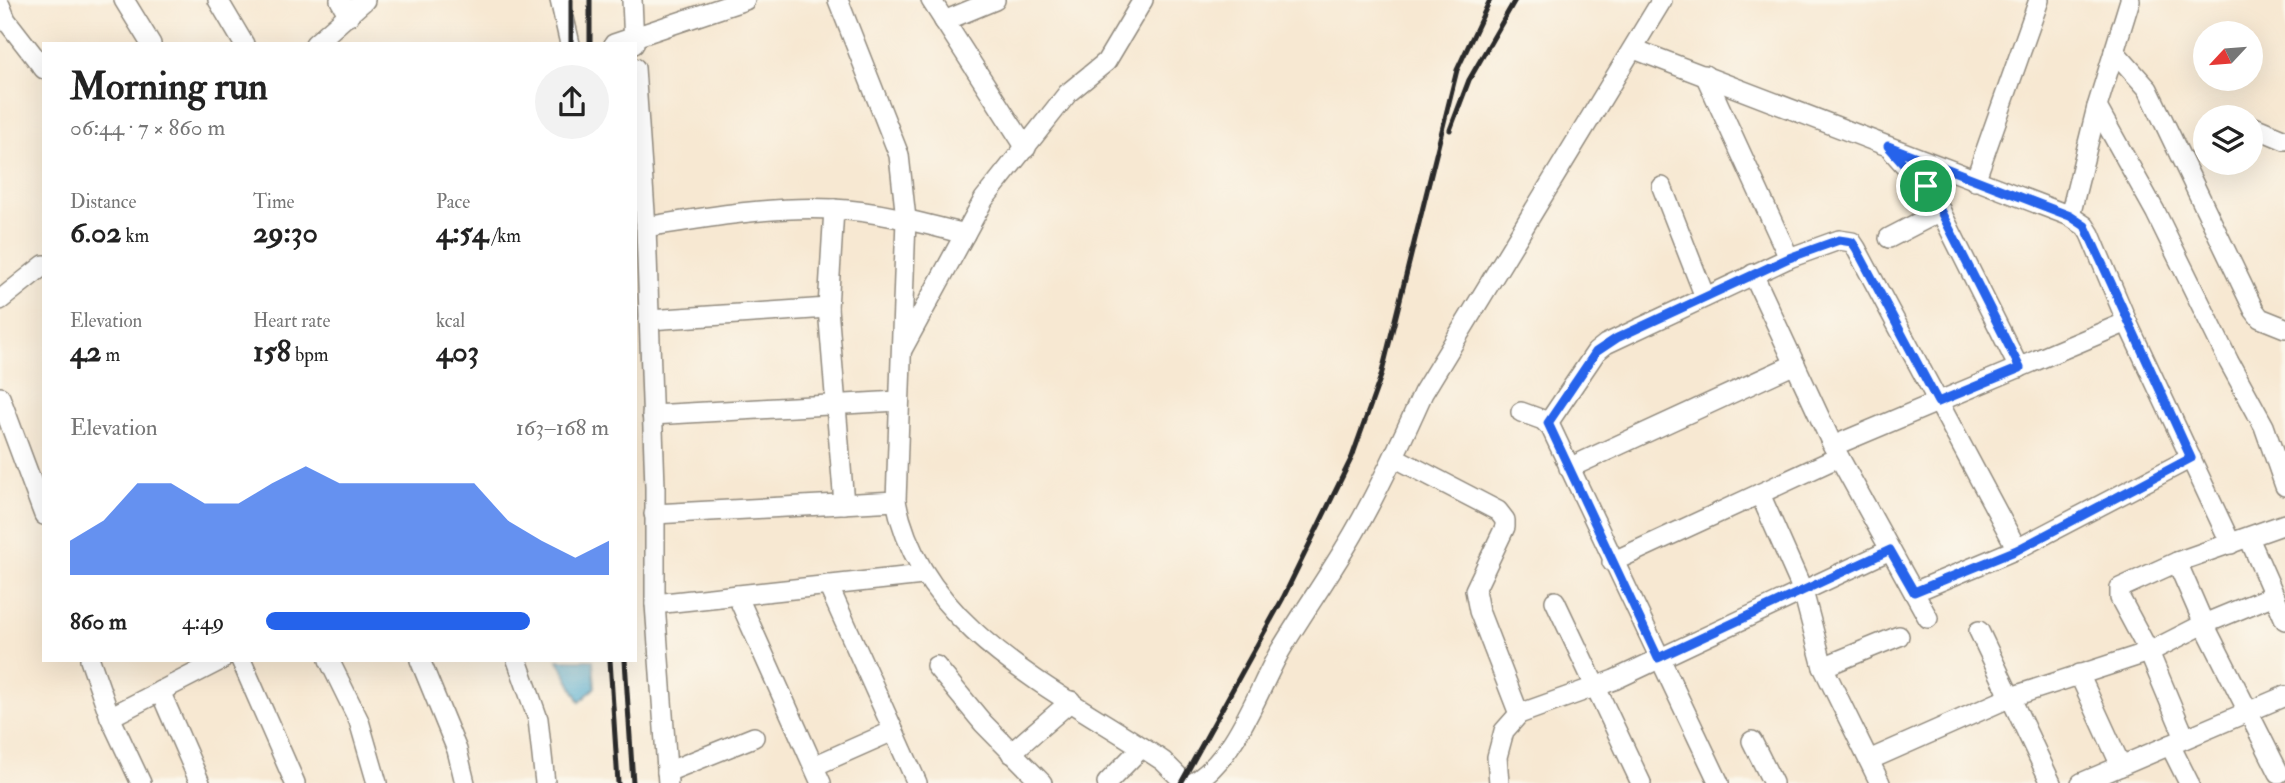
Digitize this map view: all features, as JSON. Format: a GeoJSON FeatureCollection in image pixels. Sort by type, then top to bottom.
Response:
{"type":"FeatureCollection","features":[{"type":"Feature","properties":{"kind":"street"},"geometry":{"type":"LineString","coordinates":[[8,0],[0,4],[6,20],[42,66]]}},
{"type":"Feature","properties":{"kind":"street"},"geometry":{"type":"LineString","coordinates":[[124,0],[150,42]]}},
{"type":"Feature","properties":{"kind":"street"},"geometry":{"type":"LineString","coordinates":[[218,0],[243,42]]}},
{"type":"Feature","properties":{"kind":"street"},"geometry":{"type":"LineString","coordinates":[[317,42],[344,8],[366,0]]}},
{"type":"Feature","properties":{"kind":"street"},"geometry":{"type":"LineString","coordinates":[[560,0],[570,42]]}},
{"type":"Feature","properties":{"kind":"street"},"geometry":{"type":"LineString","coordinates":[[632,0],[634,41],[702,6],[745,0]]}},
{"type":"Feature","properties":{"kind":"street"},"geometry":{"type":"LineString","coordinates":[[838,0],[899,155],[906,219],[896,501],[901,527],[923,575],[983,641],[1142,747],[1185,783]]}},
{"type":"Feature","properties":{"kind":"street"},"geometry":{"type":"LineString","coordinates":[[930,0],[1026,148]]}},
{"type":"Feature","properties":{"kind":"street"},"geometry":{"type":"LineString","coordinates":[[944,20],[995,0]]}},
{"type":"Feature","properties":{"kind":"street"},"geometry":{"type":"LineString","coordinates":[[901,352],[984,199],[1068,93],[1107,62],[1143,0]]}},
{"type":"Feature","properties":{"kind":"street"},"geometry":{"type":"LineString","coordinates":[[1193,783],[1205,776],[1226,751],[1281,650],[1355,532],[1423,393],[1662,0]]}},
{"type":"Feature","properties":{"kind":"street"},"geometry":{"type":"LineString","coordinates":[[1975,181],[2039,0]]}},
{"type":"Feature","properties":{"kind":"street"},"geometry":{"type":"LineString","coordinates":[[2070,216],[2097,107],[2130,0]]}},
{"type":"Feature","properties":{"kind":"street"},"geometry":{"type":"LineString","coordinates":[[1633,49],[2070,216],[2085,226],[2191,458],[2274,595],[2285,620]]}},
{"type":"Feature","properties":{"kind":"street"},"geometry":{"type":"LineString","coordinates":[[2114,51],[2140,76],[2148,89],[2254,310],[2260,318],[2285,328]]}},
{"type":"Feature","properties":{"kind":"street"},"geometry":{"type":"LineString","coordinates":[[1705,75],[1789,258]]}},
{"type":"Feature","properties":{"kind":"street"},"geometry":{"type":"LineString","coordinates":[[637,97],[646,227],[654,604],[667,778],[754,737]]}},
{"type":"Feature","properties":{"kind":"street"},"geometry":{"type":"LineString","coordinates":[[2097,107],[2156,213],[2268,433],[2285,485]]}},
{"type":"Feature","properties":{"kind":"street"},"geometry":{"type":"LineString","coordinates":[[2263,131],[2285,140]]}},
{"type":"Feature","properties":{"kind":"street"},"geometry":{"type":"LineString","coordinates":[[1888,146],[1926,186],[1941,211],[2020,368]]}},
{"type":"Feature","properties":{"kind":"street"},"geometry":{"type":"LineString","coordinates":[[1662,187],[1705,297]]}},
{"type":"Feature","properties":{"kind":"street"},"geometry":{"type":"LineString","coordinates":[[834,209],[828,308],[844,504]]}},
{"type":"Feature","properties":{"kind":"street"},"geometry":{"type":"LineString","coordinates":[[646,227],[718,216],[834,209],[906,219],[965,234]]}},
{"type":"Feature","properties":{"kind":"street"},"geometry":{"type":"LineString","coordinates":[[1889,238],[1941,211]]}},
{"type":"Feature","properties":{"kind":"street"},"geometry":{"type":"LineString","coordinates":[[1548,423],[1596,352],[1617,338],[1789,258],[1839,240],[1852,242],[2017,550]]}},
{"type":"Feature","properties":{"kind":"street"},"geometry":{"type":"LineString","coordinates":[[0,300],[42,267]]}},
{"type":"Feature","properties":{"kind":"street"},"geometry":{"type":"LineString","coordinates":[[1753,274],[1836,451],[1928,618]]}},
{"type":"Feature","properties":{"kind":"street"},"geometry":{"type":"LineString","coordinates":[[649,320],[828,308]]}},
{"type":"Feature","properties":{"kind":"street"},"geometry":{"type":"LineString","coordinates":[[1612,562],[1760,494],[1836,451],[1938,402],[2127,322]]}},
{"type":"Feature","properties":{"kind":"street"},"geometry":{"type":"LineString","coordinates":[[1569,468],[1795,364]]}},
{"type":"Feature","properties":{"kind":"street"},"geometry":{"type":"LineString","coordinates":[[0,397],[42,510]]}},
{"type":"Feature","properties":{"kind":"street"},"geometry":{"type":"LineString","coordinates":[[652,415],[898,401]]}},
{"type":"Feature","properties":{"kind":"street"},"geometry":{"type":"LineString","coordinates":[[1521,412],[1548,423],[1719,783]]}},
{"type":"Feature","properties":{"kind":"street"},"geometry":{"type":"LineString","coordinates":[[1394,457],[1498,511],[1505,520],[1505,527],[1475,590],[1479,611],[1519,715]]}},
{"type":"Feature","properties":{"kind":"street"},"geometry":{"type":"LineString","coordinates":[[1914,592],[2017,550],[2191,458]]}},
{"type":"Feature","properties":{"kind":"street"},"geometry":{"type":"LineString","coordinates":[[1760,494],[1803,591],[1823,667],[1880,783]]}},
{"type":"Feature","properties":{"kind":"street"},"geometry":{"type":"LineString","coordinates":[[654,514],[896,501]]}},
{"type":"Feature","properties":{"kind":"street"},"geometry":{"type":"LineString","coordinates":[[2189,783],[2149,652],[2120,598],[2120,588],[2177,562],[2285,524]]}},
{"type":"Feature","properties":{"kind":"street"},"geometry":{"type":"LineString","coordinates":[[1499,783],[1497,757],[1504,731],[1519,715],[1658,658],[1890,550]]}},
{"type":"Feature","properties":{"kind":"street"},"geometry":{"type":"LineString","coordinates":[[2177,562],[2204,624],[2279,773]]}},
{"type":"Feature","properties":{"kind":"street"},"geometry":{"type":"LineString","coordinates":[[654,604],[923,575]]}},
{"type":"Feature","properties":{"kind":"street"},"geometry":{"type":"LineString","coordinates":[[828,585],[917,783]]}},
{"type":"Feature","properties":{"kind":"street"},"geometry":{"type":"LineString","coordinates":[[737,595],[818,775],[893,731]]}},
{"type":"Feature","properties":{"kind":"street"},"geometry":{"type":"LineString","coordinates":[[1869,761],[2011,697],[2149,652],[2204,624],[2274,595]]}},
{"type":"Feature","properties":{"kind":"street"},"geometry":{"type":"LineString","coordinates":[[1555,601],[1641,783]]}},
{"type":"Feature","properties":{"kind":"street"},"geometry":{"type":"LineString","coordinates":[[1979,631],[2051,783]]}},
{"type":"Feature","properties":{"kind":"street"},"geometry":{"type":"LineString","coordinates":[[1823,667],[1899,636]]}},
{"type":"Feature","properties":{"kind":"street"},"geometry":{"type":"LineString","coordinates":[[91,662],[110,718],[141,783]]}},
{"type":"Feature","properties":{"kind":"street"},"geometry":{"type":"LineString","coordinates":[[110,718],[216,662]]}},
{"type":"Feature","properties":{"kind":"street"},"geometry":{"type":"LineString","coordinates":[[242,662],[295,783]]}},
{"type":"Feature","properties":{"kind":"street"},"geometry":{"type":"LineString","coordinates":[[330,662],[359,721],[377,783]]}},
{"type":"Feature","properties":{"kind":"street"},"geometry":{"type":"LineString","coordinates":[[421,662],[457,750],[465,783]]}},
{"type":"Feature","properties":{"kind":"street"},"geometry":{"type":"LineString","coordinates":[[518,662],[540,728],[545,783]]}},
{"type":"Feature","properties":{"kind":"street"},"geometry":{"type":"LineString","coordinates":[[936,666],[1011,754],[1042,783]]}},
{"type":"Feature","properties":{"kind":"street"},"geometry":{"type":"LineString","coordinates":[[2078,674],[2121,766]]}},
{"type":"Feature","properties":{"kind":"street"},"geometry":{"type":"LineString","coordinates":[[160,691],[200,783]]}},
{"type":"Feature","properties":{"kind":"street"},"geometry":{"type":"LineString","coordinates":[[2081,783],[2285,696]]}},
{"type":"Feature","properties":{"kind":"street"},"geometry":{"type":"LineString","coordinates":[[1011,754],[1071,702]]}},
{"type":"Feature","properties":{"kind":"street"},"geometry":{"type":"LineString","coordinates":[[1752,741],[1773,783]]}},
{"type":"Feature","properties":{"kind":"street"},"geometry":{"type":"LineString","coordinates":[[1107,783],[1142,747]]}},
{"type":"Feature","properties":{"kind":"water"},"geometry":{"type":"Polygon","coordinates":[[[559,662],[593,662],[595,687],[580,702],[559,662]]]}},
{"type":"Feature","properties":{"kind":"railway"},"geometry":{"type":"LineString","coordinates":[[571,0],[571,42]]}},
{"type":"Feature","properties":{"kind":"railway"},"geometry":{"type":"LineString","coordinates":[[590,0],[590,42]]}},
{"type":"Feature","properties":{"kind":"railway"},"geometry":{"type":"LineString","coordinates":[[1181,783],[1283,598],[1352,457],[1381,376],[1457,70],[1490,0]]}},
{"type":"Feature","properties":{"kind":"railway"},"geometry":{"type":"LineString","coordinates":[[1450,130],[1469,80],[1515,0]]}},
{"type":"Feature","properties":{"kind":"railway"},"geometry":{"type":"LineString","coordinates":[[610,662],[618,783]]}},
{"type":"Feature","properties":{"kind":"railway"},"geometry":{"type":"LineString","coordinates":[[625,662],[633,783]]}},
{"type":"Feature","properties":{"kind":"route"},"geometry":{"type":"LineString","coordinates":[[1888,146],[2070,216],[2085,226],[2191,458],[2017,550],[1914,592],[1890,550],[1658,658],[1548,423],[1596,352],[1606,344],[1753,274],[1839,240],[1852,242],[1856,248],[1938,402],[2020,368],[1926,186],[1888,146]]}}]}
